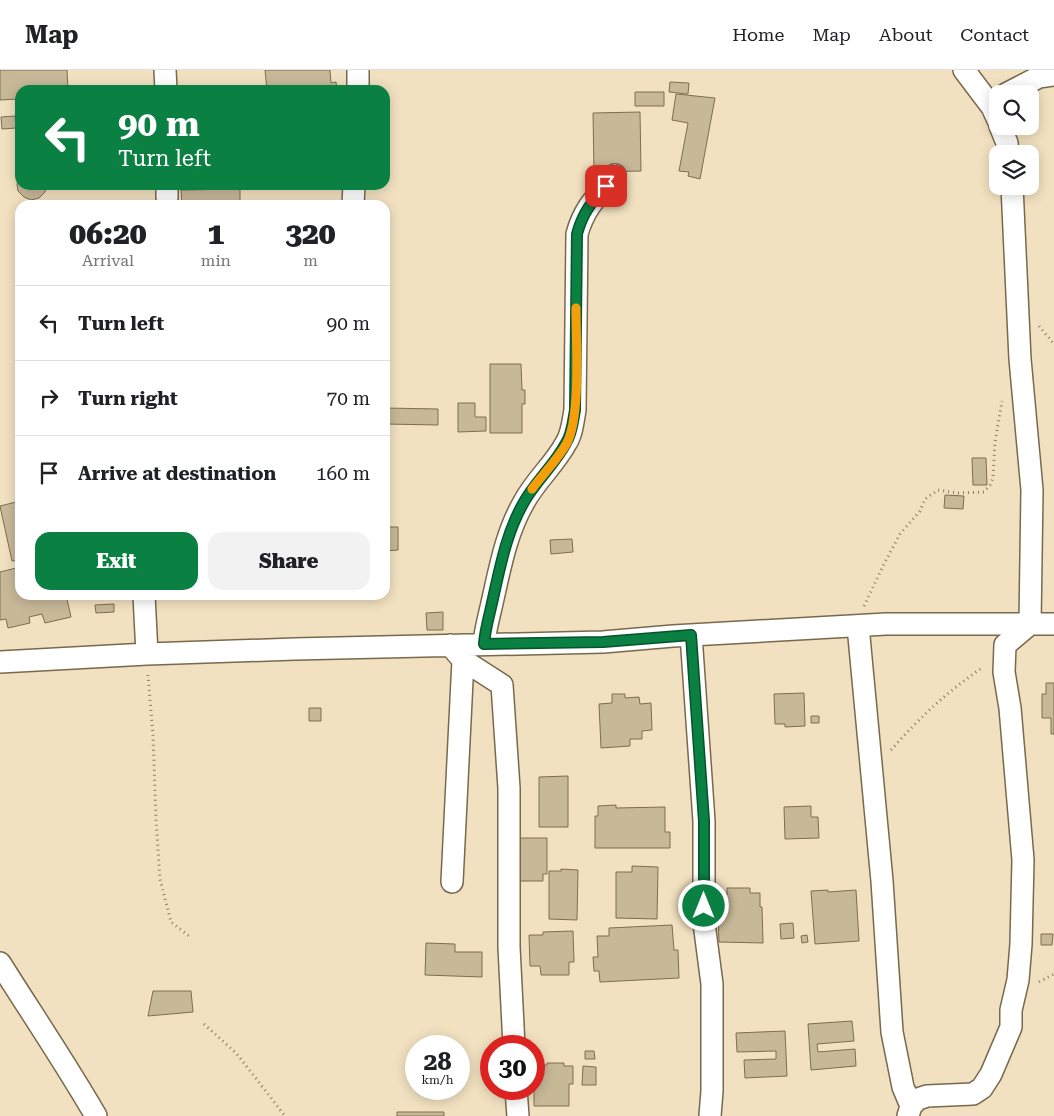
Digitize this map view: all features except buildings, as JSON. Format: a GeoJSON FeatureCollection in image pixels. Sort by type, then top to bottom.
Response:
{"type":"FeatureCollection","features":[{"type":"Feature","properties":{"kind":"street"},"geometry":{"type":"LineString","coordinates":[[165,70],[166,85]]}},
{"type":"Feature","properties":{"kind":"street"},"geometry":{"type":"LineString","coordinates":[[358,70],[358,85]]}},
{"type":"Feature","properties":{"kind":"street"},"geometry":{"type":"LineString","coordinates":[[964,70],[989,99]]}},
{"type":"Feature","properties":{"kind":"street"},"geometry":{"type":"LineString","coordinates":[[1028,85],[1039,76],[1054,75]]}},
{"type":"Feature","properties":{"kind":"street"},"geometry":{"type":"LineString","coordinates":[[484,644],[486,624],[497,577],[514,520],[525,500],[567,443],[571,430],[575,410],[577,234],[581,219],[587,208],[615,175]]}},
{"type":"Feature","properties":{"kind":"street"},"geometry":{"type":"LineString","coordinates":[[909,1111],[918,1099],[927,1096],[973,1094],[982,1088],[991,1074],[1011,1027],[1011,1010],[1018,980],[1023,860],[1010,708],[1004,672],[1004,653],[1005,646],[1030,624],[1032,490],[1020,359],[1012,195]]}},
{"type":"Feature","properties":{"kind":"street"},"geometry":{"type":"LineString","coordinates":[[144,600],[147,654]]}},
{"type":"Feature","properties":{"kind":"street"},"geometry":{"type":"LineString","coordinates":[[0,662],[147,654],[457,652],[484,644],[603,642],[886,624],[1054,624]]}},
{"type":"Feature","properties":{"kind":"street"},"geometry":{"type":"LineString","coordinates":[[858,626],[882,881],[892,1032],[909,1111]]}},
{"type":"Feature","properties":{"kind":"street"},"geometry":{"type":"LineString","coordinates":[[691,635],[704,821],[704,923],[712,984],[712,1091],[710,1116]]}},
{"type":"Feature","properties":{"kind":"street"},"geometry":{"type":"LineString","coordinates":[[452,882],[457,652]]}},
{"type":"Feature","properties":{"kind":"street"},"geometry":{"type":"LineString","coordinates":[[457,652],[502,685],[509,788],[509,947],[513,1035]]}},
{"type":"Feature","properties":{"kind":"street"},"geometry":{"type":"LineString","coordinates":[[0,963],[46,1033],[96,1116]]}},
{"type":"Feature","properties":{"kind":"street"},"geometry":{"type":"LineString","coordinates":[[517,1100],[518,1116]]}},
{"type":"Feature","properties":{"kind":"path"},"geometry":{"type":"LineString","coordinates":[[858,626],[866,600],[876,584],[885,562],[900,534],[920,511],[924,498],[938,490],[958,493],[984,492],[990,485],[993,478],[995,442],[1004,396]]}},
{"type":"Feature","properties":{"kind":"path"},"geometry":{"type":"LineString","coordinates":[[873,775],[881,761],[924,714],[952,689],[1004,653]]}},
{"type":"Feature","properties":{"kind":"path"},"geometry":{"type":"LineString","coordinates":[[147,654],[160,879],[171,922],[189,936]]}},
{"type":"Feature","properties":{"kind":"path"},"geometry":{"type":"LineString","coordinates":[[204,1024],[237,1054],[285,1116]]}},
{"type":"Feature","properties":{"kind":"slow traffic"},"geometry":{"type":"LineString","coordinates":[[532,489],[567,443],[571,430],[575,410],[576,308]]}},
{"type":"Feature","properties":{"kind":"route"},"geometry":{"type":"LineString","coordinates":[[606,186],[587,208],[581,219],[577,234],[575,410],[571,430],[567,443],[525,500],[514,520],[497,577],[486,624],[484,644],[603,642],[691,635],[704,821],[704,906]]}}]}
